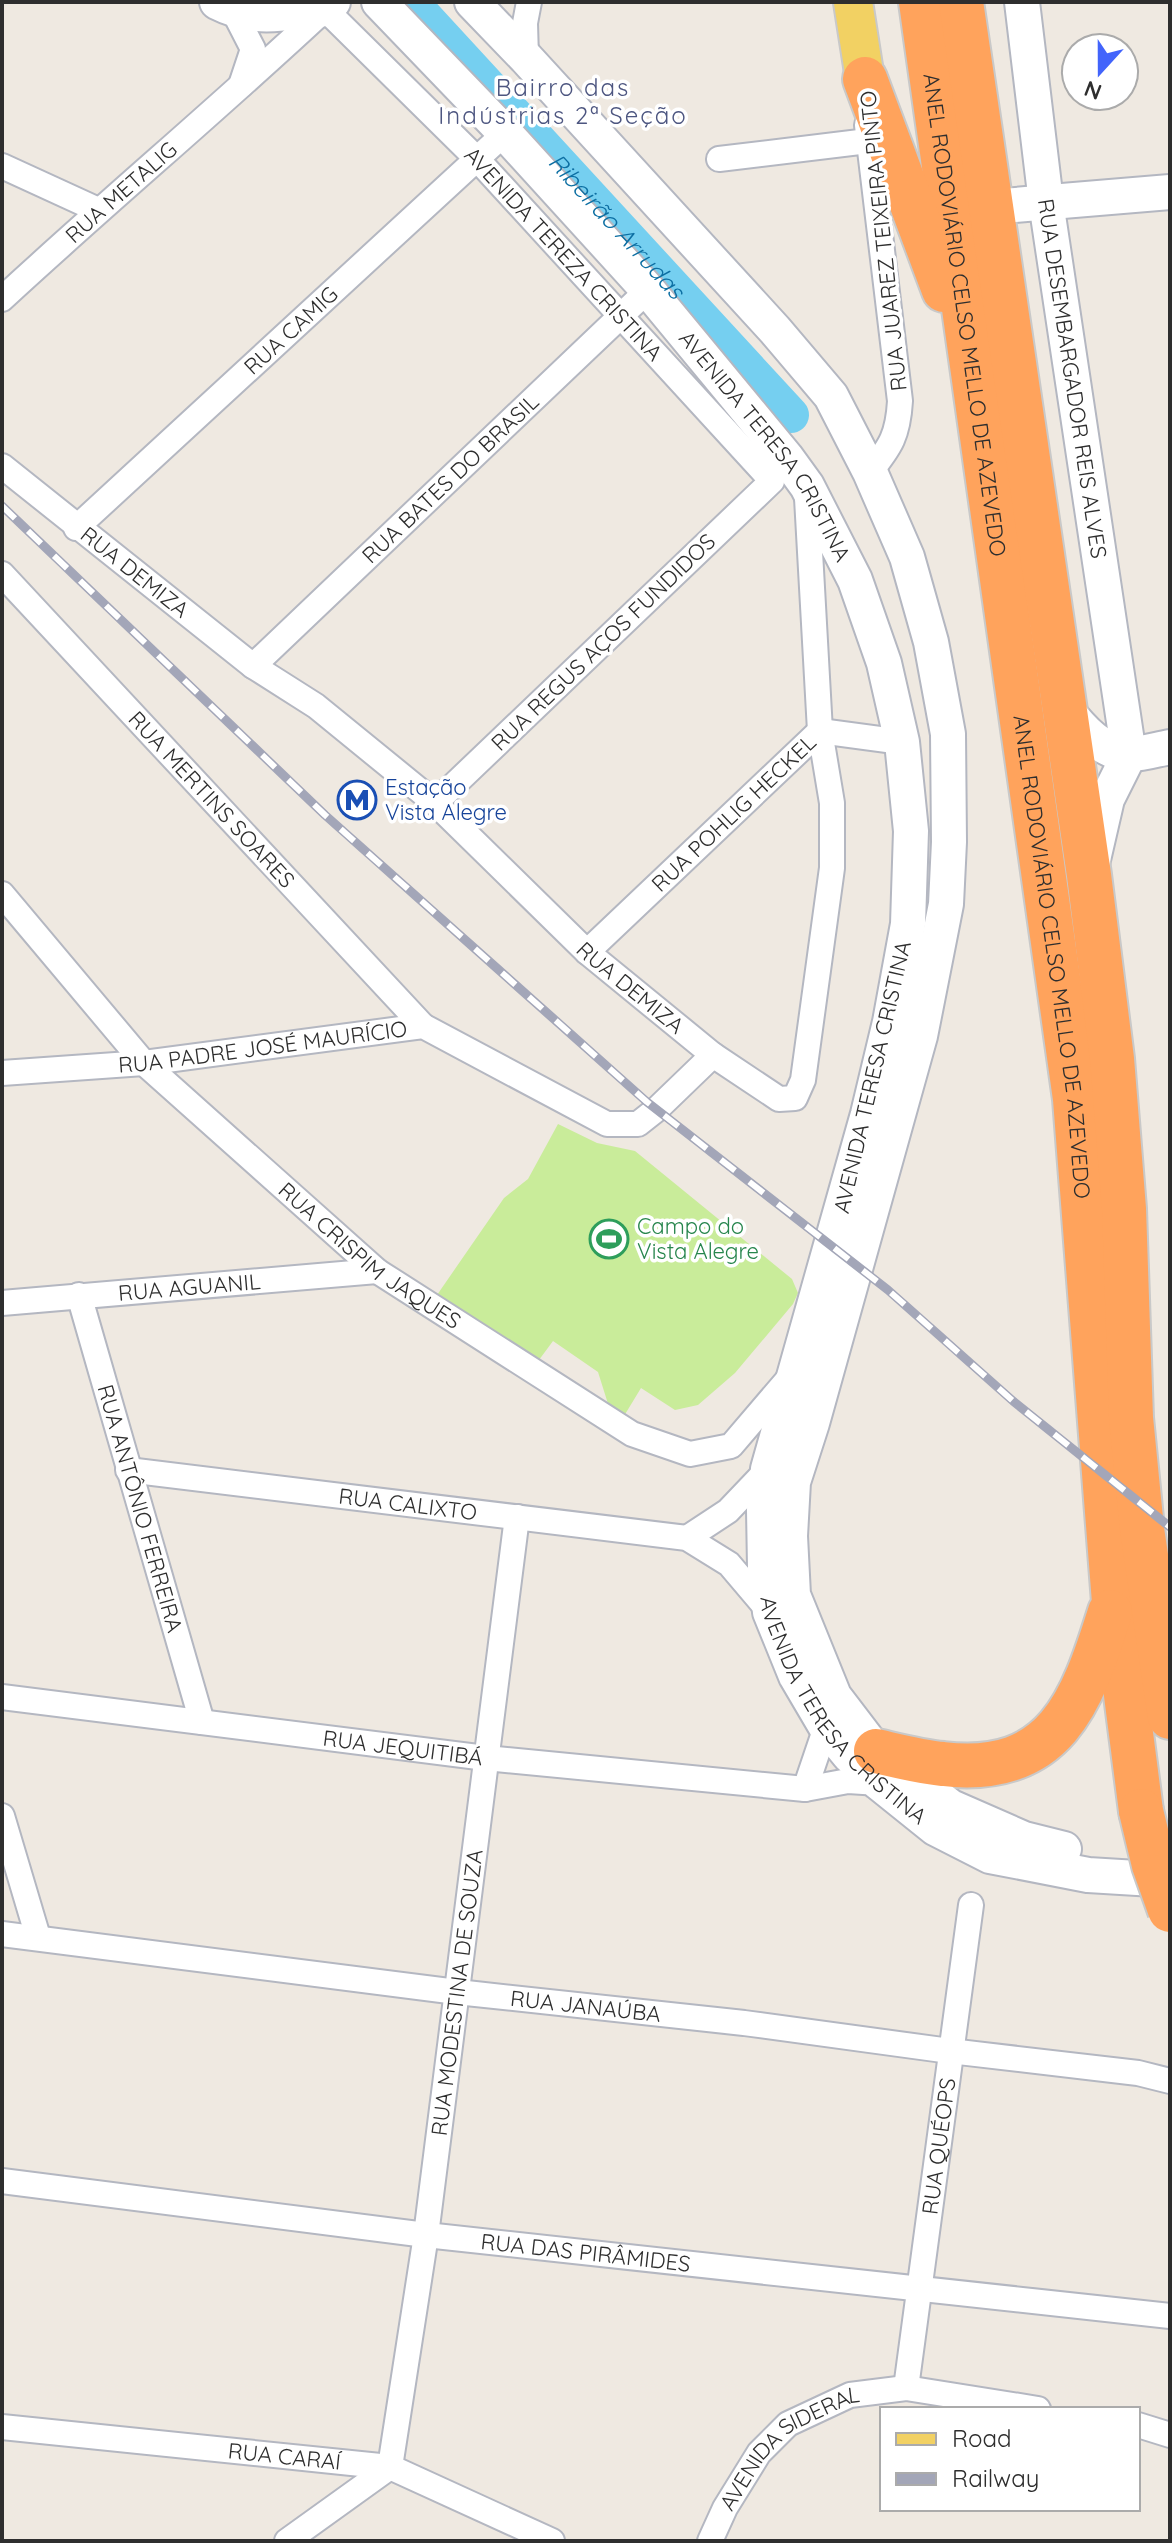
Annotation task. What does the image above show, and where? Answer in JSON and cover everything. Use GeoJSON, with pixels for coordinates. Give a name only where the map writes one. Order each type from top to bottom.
{"type":"FeatureCollection","features":[{"type":"Feature","properties":{"kind":"highway","name":"ANEL RODOVIÁRIO CELSO MELLO DE AZEVEDO"},"geometry":{"type":"LineString","coordinates":[[921,2],[1075,1099],[1114,1602],[1141,1811],[1154,1865],[1170,1910]]}},
{"type":"Feature","properties":{"kind":"highway","name":"ANEL RODOVIÁRIO CELSO MELLO DE AZEVEDO"},"geometry":{"type":"LineString","coordinates":[[961,2],[1089,875],[1112,1059],[1124,1209],[1131,1418],[1142,1529],[1170,1717]]}},
{"type":"Feature","properties":{"kind":"highway"},"geometry":{"type":"LineString","coordinates":[[865,79],[972,364]]}},
{"type":"Feature","properties":{"kind":"highway"},"geometry":{"type":"LineString","coordinates":[[1142,1529],[1170,1629]]}},
{"type":"Feature","properties":{"kind":"highway"},"geometry":{"type":"LineString","coordinates":[[878,1767],[995,1764],[1034,1750],[1065,1721],[1075,1706],[1095,1661],[1114,1602]]}},
{"type":"Feature","properties":{"kind":"main road","name":"AVENIDA TERESA CRISTINA"},"geometry":{"type":"LineString","coordinates":[[379,2],[505,133],[648,290],[786,457],[807,486],[855,580],[884,663],[902,742],[911,831],[908,924],[890,1022],[868,1114],[768,1469],[764,1510],[770,1612],[796,1676],[826,1727],[849,1755],[878,1767],[951,1807],[1024,1839],[1085,1854],[1170,1857]]}},
{"type":"Feature","properties":{"kind":"main road","name":"AVENIDA TERESA CRISTINA"},"geometry":{"type":"LineString","coordinates":[[472,2],[775,330],[831,396],[870,472],[907,557],[931,642],[948,734],[946,904],[920,1036],[793,1482],[790,1536],[793,1595],[810,1642],[834,1696],[878,1767],[935,1828],[990,1856],[1088,1875],[1170,1880]]}},
{"type":"Feature","properties":{"kind":"main road","name":"RUA JUAREZ TEIXEIRA PINTO"},"geometry":{"type":"LineString","coordinates":[[853,2],[865,79]]}},
{"type":"Feature","properties":{"kind":"main road","name":"RUA DESEMBARGADOR REIS ALVES"},"geometry":{"type":"LineString","coordinates":[[1022,2],[1046,202],[1129,755]]}},
{"type":"Feature","properties":{"kind":"main road"},"geometry":{"type":"LineString","coordinates":[[225,6],[253,16],[329,6]]}},
{"type":"Feature","properties":{"kind":"main road"},"geometry":{"type":"LineString","coordinates":[[991,207],[1170,192]]}},
{"type":"Feature","properties":{"kind":"main road"},"geometry":{"type":"LineString","coordinates":[[1064,707],[1086,733],[1102,745],[1129,755],[1170,747]]}},
{"type":"Feature","properties":{"kind":"main road"},"geometry":{"type":"LineString","coordinates":[[1089,875],[1107,799],[1129,755]]}},
{"type":"Feature","properties":{"kind":"street"},"geometry":{"type":"LineString","coordinates":[[526,58],[525,23],[529,2]]}},
{"type":"Feature","properties":{"kind":"street"},"geometry":{"type":"LineString","coordinates":[[225,6],[253,49],[241,88]]}},
{"type":"Feature","properties":{"kind":"street","name":"RUA METALIG"},"geometry":{"type":"LineString","coordinates":[[2,299],[329,6]]}},
{"type":"Feature","properties":{"kind":"street","name":"AVENIDA TEREZA CRISTINA"},"geometry":{"type":"LineString","coordinates":[[329,6],[477,159],[772,481]]}},
{"type":"Feature","properties":{"kind":"street","name":"RUA JUAREZ TEIXEIRA PINTO"},"geometry":{"type":"LineString","coordinates":[[865,79],[868,141],[900,401],[898,427],[891,446],[870,472]]}},
{"type":"Feature","properties":{"kind":"street","name":"RUA CAMIG"},"geometry":{"type":"LineString","coordinates":[[76,528],[505,133]]}},
{"type":"Feature","properties":{"kind":"street"},"geometry":{"type":"LineString","coordinates":[[719,159],[868,141]]}},
{"type":"Feature","properties":{"kind":"street"},"geometry":{"type":"LineString","coordinates":[[2,166],[98,210]]}},
{"type":"Feature","properties":{"kind":"street","name":"RUA BATES DO BRASIL"},"geometry":{"type":"LineString","coordinates":[[253,666],[648,290]]}},
{"type":"Feature","properties":{"kind":"street","name":"RUA DEMIZA"},"geometry":{"type":"LineString","coordinates":[[2,466],[253,666],[316,706],[435,803],[587,952],[713,1055],[779,1099],[795,1098],[803,1080],[832,868],[832,803],[820,731],[807,486]]}},
{"type":"Feature","properties":{"kind":"street","name":"RUA REGUS AÇOS FUNDIDOS"},"geometry":{"type":"LineString","coordinates":[[435,803],[772,481]]}},
{"type":"Feature","properties":{"kind":"street","name":"RUA MERTINS SOARES"},"geometry":{"type":"LineString","coordinates":[[2,574],[423,1026]]}},
{"type":"Feature","properties":{"kind":"street","name":"RUA POHLIG HECKEL"},"geometry":{"type":"LineString","coordinates":[[587,952],[820,731],[902,742]]}},
{"type":"Feature","properties":{"kind":"street","name":"RUA CRISPIM JAQUES"},"geometry":{"type":"LineString","coordinates":[[2,894],[144,1063],[377,1271],[632,1434],[690,1454],[731,1446],[795,1371]]}},
{"type":"Feature","properties":{"kind":"street","name":"RUA PADRE JOSÉ MAURÍCIO"},"geometry":{"type":"LineString","coordinates":[[2,1073],[144,1063],[423,1026],[607,1124],[638,1124],[713,1055]]}},
{"type":"Feature","properties":{"kind":"street","name":"RUA AGUANIL"},"geometry":{"type":"LineString","coordinates":[[2,1303],[377,1271]]}},
{"type":"Feature","properties":{"kind":"street","name":"RUA ANTÔNIO FERREIRA"},"geometry":{"type":"LineString","coordinates":[[79,1295],[202,1722]]}},
{"type":"Feature","properties":{"kind":"street"},"geometry":{"type":"LineString","coordinates":[[687,1538],[728,1511],[768,1469]]}},
{"type":"Feature","properties":{"kind":"street","name":"RUA CALIXTO"},"geometry":{"type":"LineString","coordinates":[[128,1470],[687,1538],[729,1564],[770,1612]]}},
{"type":"Feature","properties":{"kind":"street","name":"RUA MODESTINA DE SOUZA"},"geometry":{"type":"LineString","coordinates":[[390,2467],[426,2235],[517,1517]]}},
{"type":"Feature","properties":{"kind":"street","name":"RUA JEQUITIBÁ"},"geometry":{"type":"LineString","coordinates":[[2,1697],[486,1758],[805,1789],[848,1781],[878,1767]]}},
{"type":"Feature","properties":{"kind":"street"},"geometry":{"type":"LineString","coordinates":[[805,1789],[826,1727]]}},
{"type":"Feature","properties":{"kind":"street"},"geometry":{"type":"LineString","coordinates":[[2,1816],[38,1937]]}},
{"type":"Feature","properties":{"kind":"street","name":"RUA QUÉOPS"},"geometry":{"type":"LineString","coordinates":[[906,2388],[971,1905]]}},
{"type":"Feature","properties":{"kind":"street","name":"RUA JANAÚBA"},"geometry":{"type":"LineString","coordinates":[[2,1934],[457,1992],[744,2023],[1138,2073],[1170,2081]]}},
{"type":"Feature","properties":{"kind":"street","name":"RUA DAS PIRÂMIDES"},"geometry":{"type":"LineString","coordinates":[[2,2181],[426,2235],[1170,2316]]}},
{"type":"Feature","properties":{"kind":"street","name":"AVENIDA SIDERAL"},"geometry":{"type":"LineString","coordinates":[[710,2541],[725,2508],[759,2453],[788,2424],[850,2395],[906,2388],[1025,2407]]}},
{"type":"Feature","properties":{"kind":"street"},"geometry":{"type":"LineString","coordinates":[[1140,2426],[1170,2435]]}},
{"type":"Feature","properties":{"kind":"street","name":"RUA CARAÍ"},"geometry":{"type":"LineString","coordinates":[[2,2427],[390,2467],[552,2541]]}},
{"type":"Feature","properties":{"kind":"street"},"geometry":{"type":"LineString","coordinates":[[287,2541],[390,2467]]}},
{"type":"Feature","properties":{"kind":"green space","name":"Campo do Vista Alegre"},"geometry":{"type":"Polygon","coordinates":[[[558,1124],[597,1143],[635,1151],[792,1279],[798,1293],[793,1304],[735,1373],[698,1405],[675,1410],[641,1388],[624,1416],[609,1407],[598,1372],[553,1341],[536,1364],[437,1295],[504,1198],[528,1179],[558,1124]]]}},
{"type":"Feature","properties":{"kind":"waterway","name":"Ribeirão Arrudas"},"geometry":{"type":"LineString","coordinates":[[411,2],[791,415]]}},
{"type":"Feature","properties":{"kind":"railway"},"geometry":{"type":"LineString","coordinates":[[2,506],[325,815],[647,1102],[888,1290],[1013,1401],[1170,1527]]}},
{"type":"Feature","properties":{"kind":"place","name":"Estação Vista Alegre"},"geometry":{"type":"Point","coordinates":[357,800]}},
{"type":"Feature","properties":{"kind":"place","name":"Campo do Vista Alegre"},"geometry":{"type":"Point","coordinates":[609,1239]}},
{"type":"Feature","properties":{"kind":"district","name":"Bairro das Indústrias 2ª Seção"},"geometry":{"type":"Point","coordinates":[563,101]}}]}
